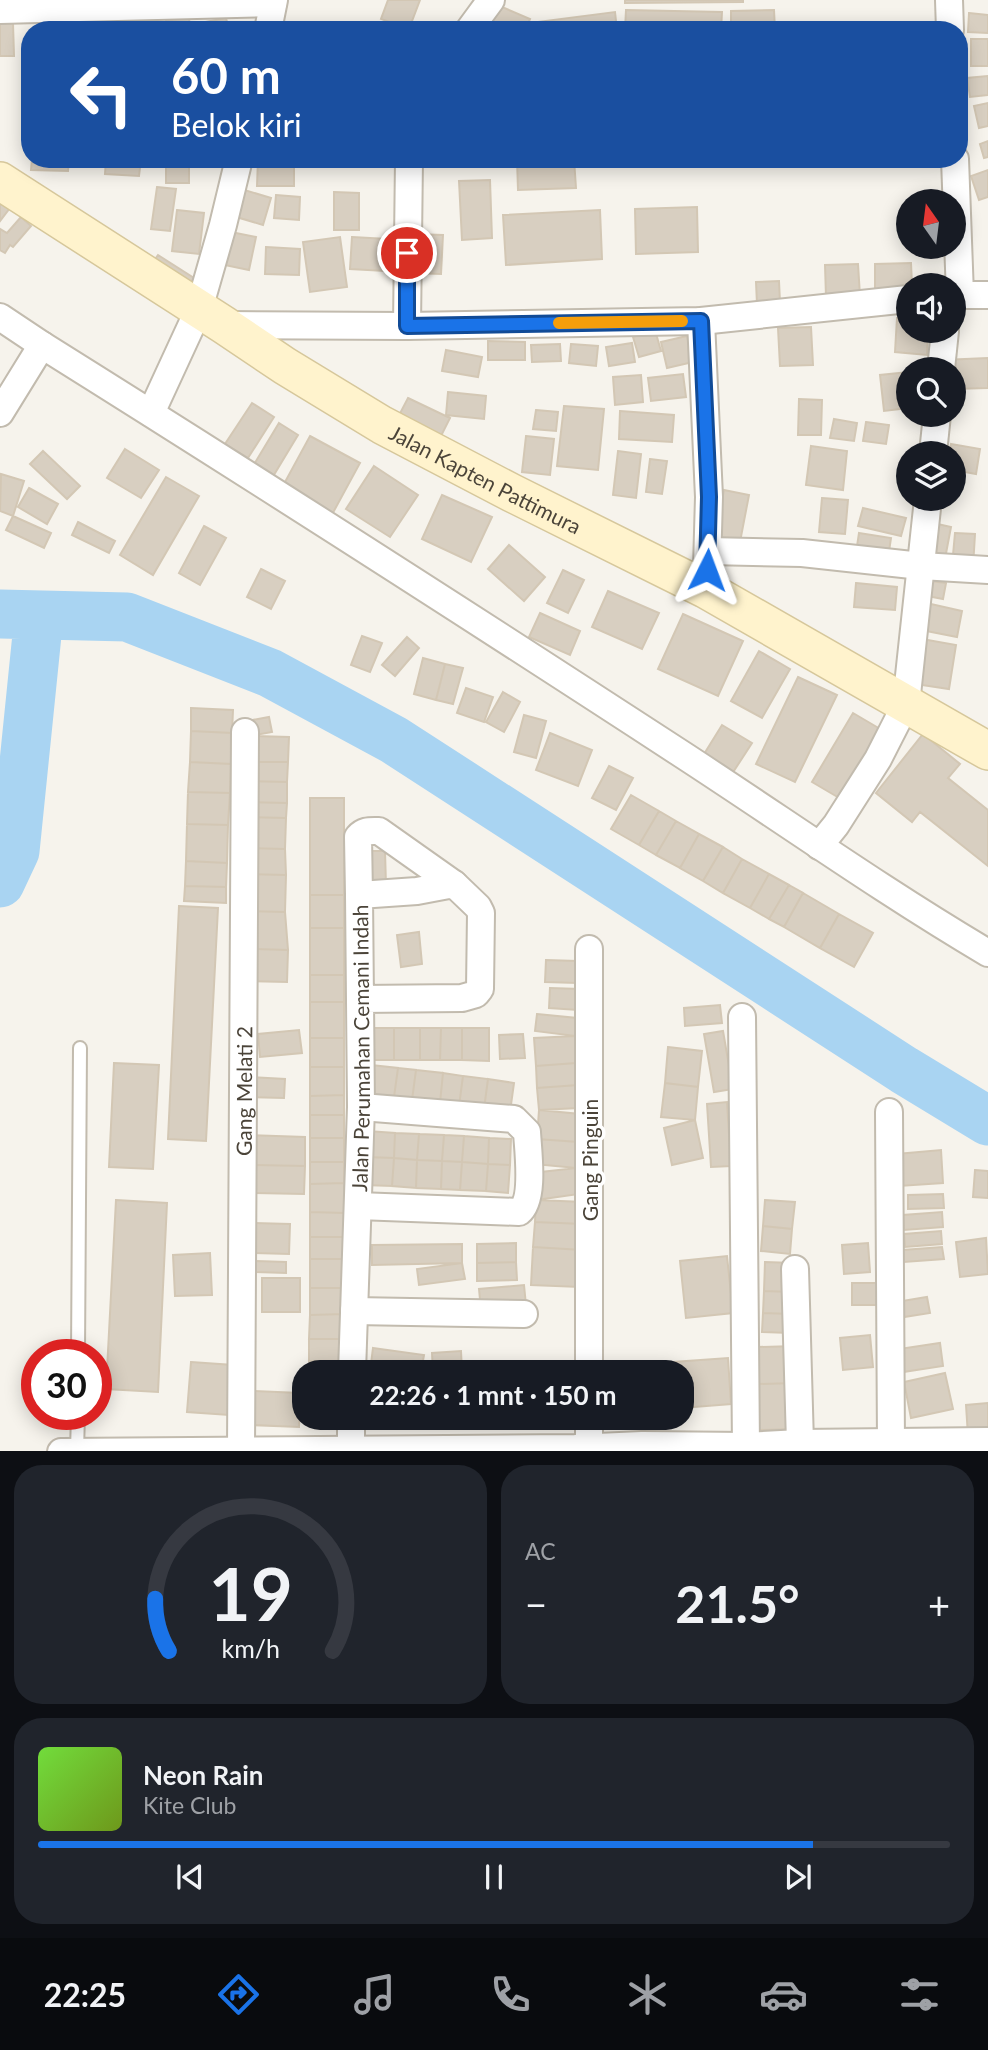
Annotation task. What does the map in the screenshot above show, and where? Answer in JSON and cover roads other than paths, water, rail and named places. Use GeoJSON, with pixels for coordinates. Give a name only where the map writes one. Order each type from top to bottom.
{"type":"FeatureCollection","features":[{"type":"Feature","properties":{"kind":"main road","name":"Jalan Kapten Pattimura"},"geometry":{"type":"LineString","coordinates":[[0,181],[285,366],[382,425],[705,589],[988,751]]}},
{"type":"Feature","properties":{"kind":"street"},"geometry":{"type":"LineString","coordinates":[[476,21],[491,0]]}},
{"type":"Feature","properties":{"kind":"street"},"geometry":{"type":"LineString","coordinates":[[949,0],[950,21]]}},
{"type":"Feature","properties":{"kind":"street"},"geometry":{"type":"LineString","coordinates":[[0,10],[71,4],[273,1],[270,21]]}},
{"type":"Feature","properties":{"kind":"street"},"geometry":{"type":"LineString","coordinates":[[151,413],[211,317],[223,225],[237,168]]}},
{"type":"Feature","properties":{"kind":"street"},"geometry":{"type":"LineString","coordinates":[[407,326],[409,168]]}},
{"type":"Feature","properties":{"kind":"street"},"geometry":{"type":"LineString","coordinates":[[955,168],[957,273]]}},
{"type":"Feature","properties":{"kind":"street"},"geometry":{"type":"LineString","coordinates":[[966,295],[988,295]]}},
{"type":"Feature","properties":{"kind":"street"},"geometry":{"type":"LineString","coordinates":[[211,317],[407,326],[701,321],[896,300]]}},
{"type":"Feature","properties":{"kind":"street"},"geometry":{"type":"LineString","coordinates":[[0,317],[311,514],[936,923],[988,953]]}},
{"type":"Feature","properties":{"kind":"street"},"geometry":{"type":"LineString","coordinates":[[701,321],[709,497],[705,589]]}},
{"type":"Feature","properties":{"kind":"street"},"geometry":{"type":"LineString","coordinates":[[0,413],[42,345]]}},
{"type":"Feature","properties":{"kind":"street"},"geometry":{"type":"LineString","coordinates":[[819,846],[836,825],[878,759],[906,704],[927,511]]}},
{"type":"Feature","properties":{"kind":"street"},"geometry":{"type":"LineString","coordinates":[[708,551],[802,553],[921,566],[988,570]]}},
{"type":"Feature","properties":{"kind":"street","name":"Gang Melati 2"},"geometry":{"type":"LineString","coordinates":[[232,1450],[245,732]]}},
{"type":"Feature","properties":{"kind":"street"},"geometry":{"type":"LineString","coordinates":[[359,895],[358,837],[368,831],[379,831],[454,884],[481,913],[480,989],[470,997],[360,999]]}},
{"type":"Feature","properties":{"kind":"street","name":"Jalan Perumahan Cemani Indah"},"geometry":{"type":"LineString","coordinates":[[352,1360],[361,1107],[359,895],[417,891],[454,884]]}},
{"type":"Feature","properties":{"kind":"street","name":"Gang Pinguin"},"geometry":{"type":"LineString","coordinates":[[589,948],[589,1360]]}},
{"type":"Feature","properties":{"kind":"street"},"geometry":{"type":"LineString","coordinates":[[742,1017],[760,1447]]}},
{"type":"Feature","properties":{"kind":"street"},"geometry":{"type":"LineString","coordinates":[[358,1206],[519,1212],[526,1204],[528,1189],[527,1132],[514,1119],[361,1107]]}},
{"type":"Feature","properties":{"kind":"street"},"geometry":{"type":"LineString","coordinates":[[889,1112],[902,1446]]}},
{"type":"Feature","properties":{"kind":"street"},"geometry":{"type":"LineString","coordinates":[[795,1269],[800,1443]]}},
{"type":"Feature","properties":{"kind":"street"},"geometry":{"type":"LineString","coordinates":[[354,1311],[524,1314]]}},
{"type":"Feature","properties":{"kind":"street"},"geometry":{"type":"LineString","coordinates":[[351,1430],[351,1450]]}},
{"type":"Feature","properties":{"kind":"street"},"geometry":{"type":"LineString","coordinates":[[580,1449],[586,1430]]}},
{"type":"Feature","properties":{"kind":"street"},"geometry":{"type":"LineString","coordinates":[[61,1451],[580,1449],[760,1447],[800,1443],[984,1445]]}},
{"type":"Feature","properties":{"kind":"lane"},"geometry":{"type":"LineString","coordinates":[[78,1339],[80,1048]]}},
{"type":"Feature","properties":{"kind":"lane"},"geometry":{"type":"LineString","coordinates":[[77,1451],[78,1430]]}},
{"type":"Feature","properties":{"kind":"waterway"},"geometry":{"type":"LineString","coordinates":[[0,614],[127,617],[270,673],[394,740],[904,1070],[988,1121]]}},
{"type":"Feature","properties":{"kind":"waterway"},"geometry":{"type":"LineString","coordinates":[[0,883],[15,851],[39,615]]}}]}
